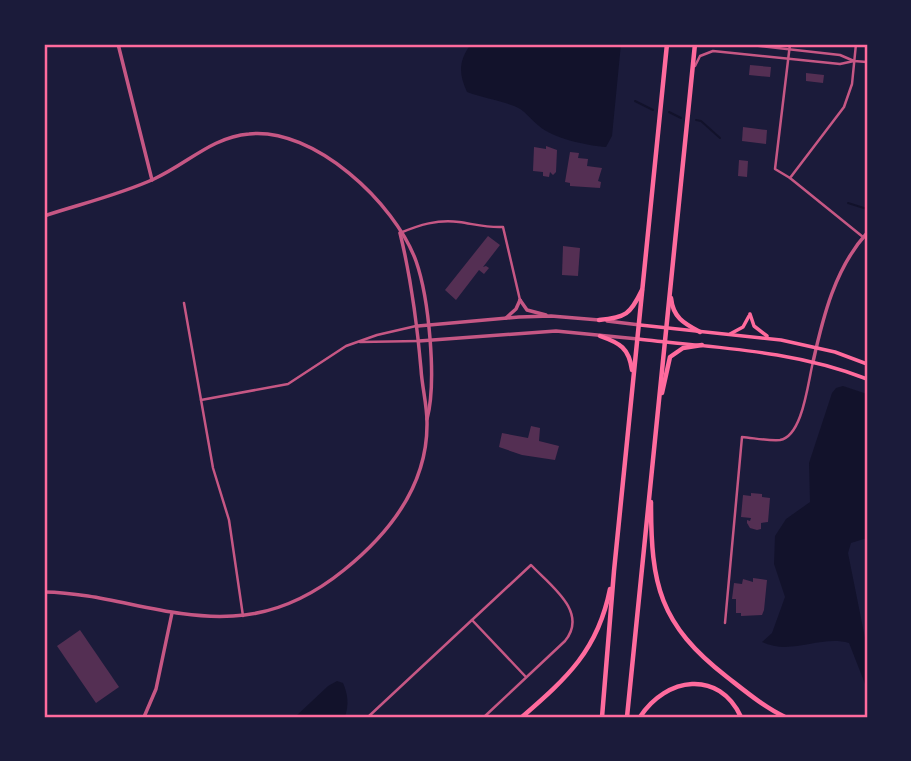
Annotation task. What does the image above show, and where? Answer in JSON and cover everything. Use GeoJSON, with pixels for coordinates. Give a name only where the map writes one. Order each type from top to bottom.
{"type":"FeatureCollection","features":[{"type":"Feature","properties":{"kind":"highway"},"geometry":{"type":"LineString","coordinates":[[602,717],[667,44]]}},
{"type":"Feature","properties":{"kind":"highway"},"geometry":{"type":"LineString","coordinates":[[627,717],[695,44]]}},
{"type":"Feature","properties":{"kind":"highway"},"geometry":{"type":"LineString","coordinates":[[599,320],[628,314],[643,286]]}},
{"type":"Feature","properties":{"kind":"highway"},"geometry":{"type":"LineString","coordinates":[[670,287],[675,314],[681,322],[700,332]]}},
{"type":"Feature","properties":{"kind":"highway"},"geometry":{"type":"LineString","coordinates":[[600,336],[625,347],[631,359],[634,377]]}},
{"type":"Feature","properties":{"kind":"highway"},"geometry":{"type":"LineString","coordinates":[[658,415],[670,357],[683,348],[702,345]]}},
{"type":"Feature","properties":{"kind":"highway"},"geometry":{"type":"LineString","coordinates":[[651,479],[652,562],[669,614],[685,640],[706,661],[769,709],[785,717]]}},
{"type":"Feature","properties":{"kind":"highway"},"geometry":{"type":"LineString","coordinates":[[522,717],[563,681],[588,650],[606,610],[614,571]]}},
{"type":"Feature","properties":{"kind":"highway"},"geometry":{"type":"LineString","coordinates":[[640,717],[663,692],[693,684],[709,687],[723,695],[741,717]]}},
{"type":"Feature","properties":{"kind":"main road"},"geometry":{"type":"LineString","coordinates":[[729,334],[743,327],[750,314],[756,329],[771,338]]}},
{"type":"Feature","properties":{"kind":"main road"},"geometry":{"type":"LineString","coordinates":[[640,325],[771,338],[816,347],[867,364]]}},
{"type":"Feature","properties":{"kind":"main road"},"geometry":{"type":"LineString","coordinates":[[638,339],[765,351],[867,379]]}},
{"type":"Feature","properties":{"kind":"street"},"geometry":{"type":"LineString","coordinates":[[44,45],[50,44]]}},
{"type":"Feature","properties":{"kind":"street"},"geometry":{"type":"LineString","coordinates":[[118,44],[152,180]]}},
{"type":"Feature","properties":{"kind":"street"},"geometry":{"type":"LineString","coordinates":[[743,44],[840,55],[854,61]]}},
{"type":"Feature","properties":{"kind":"street"},"geometry":{"type":"LineString","coordinates":[[725,623],[742,437],[780,440],[794,431],[833,288],[865,235],[775,169],[790,44]]}},
{"type":"Feature","properties":{"kind":"street"},"geometry":{"type":"LineString","coordinates":[[790,178],[844,107],[852,84],[856,44]]}},
{"type":"Feature","properties":{"kind":"street"},"geometry":{"type":"LineString","coordinates":[[691,82],[698,60],[709,51],[840,64],[867,62]]}},
{"type":"Feature","properties":{"kind":"street"},"geometry":{"type":"LineString","coordinates":[[44,216],[152,180],[228,138],[258,133],[284,136],[311,146],[369,191],[409,244],[422,281],[428,325],[432,401],[415,483],[403,507],[378,540],[310,594],[273,610],[243,616],[198,617],[81,594],[44,592]]}},
{"type":"Feature","properties":{"kind":"street"},"geometry":{"type":"LineString","coordinates":[[400,233],[424,223],[443,221],[503,227],[520,300],[527,310],[551,316]]}},
{"type":"Feature","properties":{"kind":"street"},"geometry":{"type":"LineString","coordinates":[[400,233],[418,326],[427,421]]}},
{"type":"Feature","properties":{"kind":"street"},"geometry":{"type":"LineString","coordinates":[[504,318],[514,311],[520,300]]}},
{"type":"Feature","properties":{"kind":"street"},"geometry":{"type":"LineString","coordinates":[[184,303],[213,468],[229,520],[243,616]]}},
{"type":"Feature","properties":{"kind":"street"},"geometry":{"type":"LineString","coordinates":[[201,400],[288,384],[336,351],[377,335],[418,326],[551,316],[640,325]]}},
{"type":"Feature","properties":{"kind":"street"},"geometry":{"type":"LineString","coordinates":[[357,342],[429,341],[556,331],[638,339]]}},
{"type":"Feature","properties":{"kind":"street"},"geometry":{"type":"LineString","coordinates":[[368,717],[531,565],[570,607],[573,623],[570,635],[484,717]]}},
{"type":"Feature","properties":{"kind":"street"},"geometry":{"type":"LineString","coordinates":[[144,717],[156,689],[172,613]]}},
{"type":"Feature","properties":{"kind":"street"},"geometry":{"type":"LineString","coordinates":[[472,620],[526,677]]}},
{"type":"Feature","properties":{"kind":"shaded area"},"geometry":{"type":"Polygon","coordinates":[[[471,44],[621,44],[612,136],[606,147],[561,138],[539,126],[518,108],[467,92],[461,67],[471,44]]]}},
{"type":"Feature","properties":{"kind":"shaded area"},"geometry":{"type":"Polygon","coordinates":[[[843,386],[867,394],[867,538],[851,543],[848,553],[867,648],[867,689],[849,643],[827,641],[784,647],[762,642],[772,633],[785,597],[774,564],[775,536],[786,519],[810,502],[809,463],[832,393],[843,386]]]}},
{"type":"Feature","properties":{"kind":"shaded area"},"geometry":{"type":"Polygon","coordinates":[[[337,681],[343,683],[346,692],[345,717],[295,717],[328,686],[337,681]]]}},
{"type":"Feature","properties":{"kind":"building"},"geometry":{"type":"Polygon","coordinates":[[[750,65],[771,67],[770,77],[749,75],[750,65]]]}},
{"type":"Feature","properties":{"kind":"building"},"geometry":{"type":"Polygon","coordinates":[[[806,73],[824,75],[823,83],[806,81],[806,73]]]}},
{"type":"Feature","properties":{"kind":"building"},"geometry":{"type":"Polygon","coordinates":[[[743,127],[767,130],[766,144],[742,141],[743,127]]]}},
{"type":"Feature","properties":{"kind":"building"},"geometry":{"type":"Polygon","coordinates":[[[546,146],[557,150],[556,172],[553,175],[550,172],[549,177],[543,176],[543,172],[533,171],[534,147],[546,149],[546,146]]]}},
{"type":"Feature","properties":{"kind":"building"},"geometry":{"type":"Polygon","coordinates":[[[570,152],[579,153],[578,158],[588,159],[587,166],[602,168],[598,181],[601,182],[600,188],[570,186],[570,183],[565,182],[570,152]]]}},
{"type":"Feature","properties":{"kind":"building"},"geometry":{"type":"Polygon","coordinates":[[[739,160],[748,161],[747,177],[738,176],[739,160]]]}},
{"type":"Feature","properties":{"kind":"building"},"geometry":{"type":"Polygon","coordinates":[[[488,236],[500,245],[483,267],[489,268],[484,274],[479,270],[456,300],[445,290],[488,236]]]}},
{"type":"Feature","properties":{"kind":"building"},"geometry":{"type":"Polygon","coordinates":[[[563,246],[580,248],[578,276],[562,275],[563,246]]]}},
{"type":"Feature","properties":{"kind":"building"},"geometry":{"type":"Polygon","coordinates":[[[531,426],[540,428],[539,441],[559,446],[555,460],[522,455],[499,447],[502,433],[528,438],[531,426]]]}},
{"type":"Feature","properties":{"kind":"building"},"geometry":{"type":"Polygon","coordinates":[[[751,493],[770,498],[768,522],[761,523],[761,529],[757,530],[750,528],[747,523],[751,518],[741,517],[743,495],[751,496],[751,493]]]}},
{"type":"Feature","properties":{"kind":"building"},"geometry":{"type":"Polygon","coordinates":[[[753,578],[767,580],[764,610],[762,615],[741,616],[741,613],[736,613],[736,599],[732,599],[734,583],[742,584],[743,579],[753,582],[753,578]]]}},
{"type":"Feature","properties":{"kind":"building"},"geometry":{"type":"Polygon","coordinates":[[[80,630],[119,687],[96,703],[57,646],[80,630]]]}},
{"type":"Feature","properties":{"kind":"waterway"},"geometry":{"type":"LineString","coordinates":[[635,101],[653,110]]}},
{"type":"Feature","properties":{"kind":"waterway"},"geometry":{"type":"LineString","coordinates":[[669,112],[681,118]]}},
{"type":"Feature","properties":{"kind":"waterway"},"geometry":{"type":"LineString","coordinates":[[696,120],[701,121],[720,138]]}},
{"type":"Feature","properties":{"kind":"waterway"},"geometry":{"type":"LineString","coordinates":[[848,203],[867,209]]}}]}
